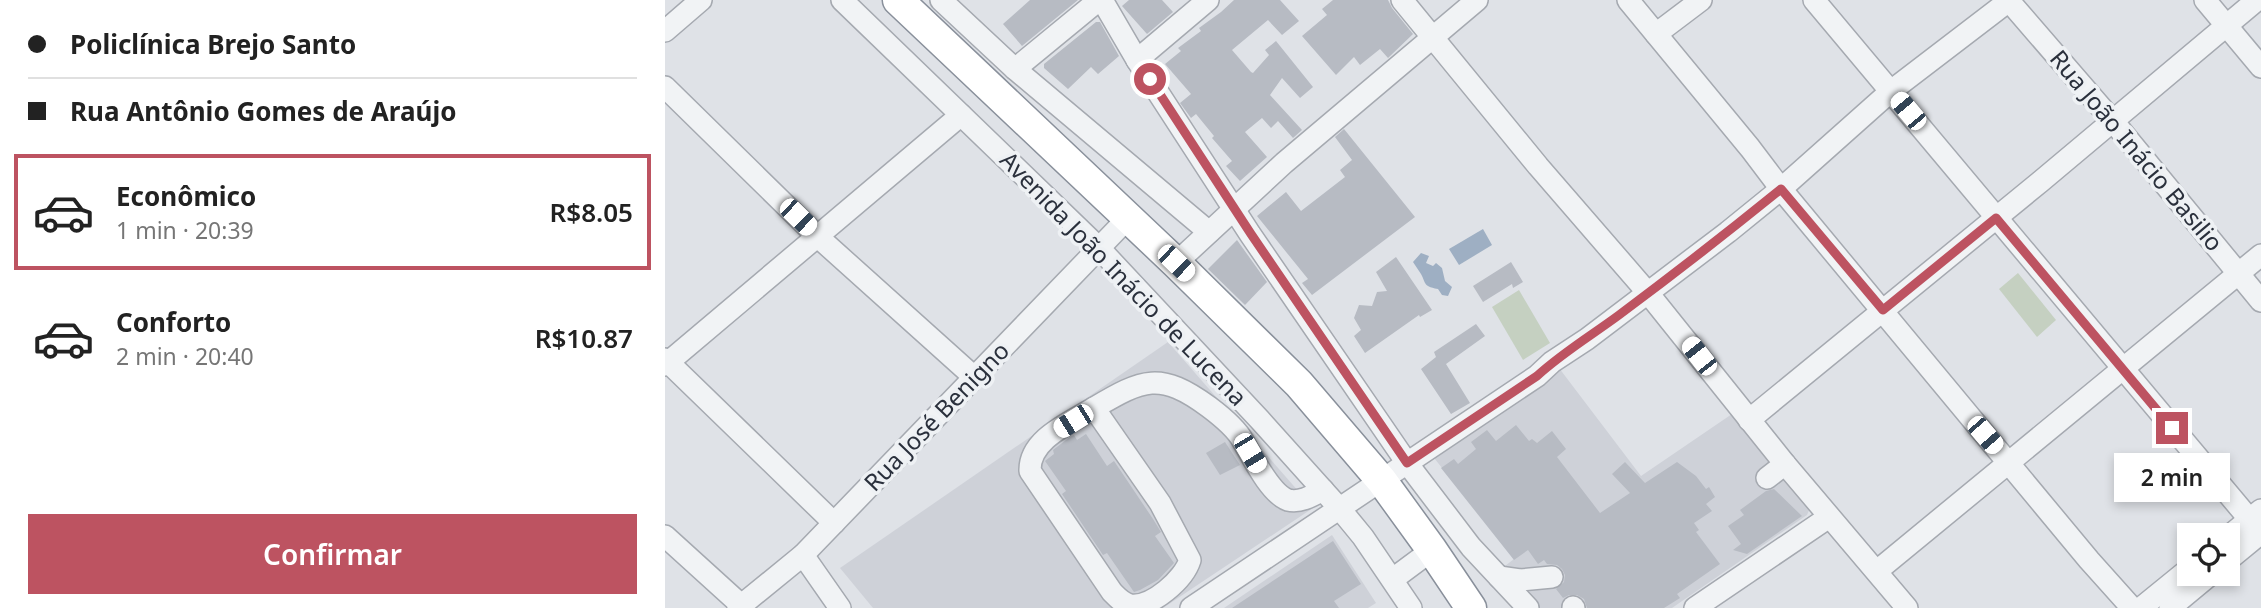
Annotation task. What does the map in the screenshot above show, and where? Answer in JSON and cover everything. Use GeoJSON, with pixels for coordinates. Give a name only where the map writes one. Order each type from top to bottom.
{"type":"FeatureCollection","features":[{"type":"Feature","properties":{"kind":"highway","name":"Avenida João Inácio de Lucena"},"geometry":{"type":"LineString","coordinates":[[898,0],[1176,263],[1299,384],[1382,481],[1471,608]]}},
{"type":"Feature","properties":{"kind":"street"},"geometry":{"type":"LineString","coordinates":[[665,31],[701,0]]}},
{"type":"Feature","properties":{"kind":"street","name":"Avenida João Inácio de Lucena"},"geometry":{"type":"LineString","coordinates":[[842,0],[1099,248],[1251,410],[1340,509],[1393,579],[1411,608]]}},
{"type":"Feature","properties":{"kind":"street"},"geometry":{"type":"LineString","coordinates":[[941,0],[1015,69],[1209,232]]}},
{"type":"Feature","properties":{"kind":"street"},"geometry":{"type":"LineString","coordinates":[[1015,69],[1101,0],[1234,209],[1407,463],[1471,547],[1528,608]]}},
{"type":"Feature","properties":{"kind":"street"},"geometry":{"type":"LineString","coordinates":[[1137,60],[1208,0]]}},
{"type":"Feature","properties":{"kind":"street"},"geometry":{"type":"LineString","coordinates":[[1402,0],[1907,608]]}},
{"type":"Feature","properties":{"kind":"street"},"geometry":{"type":"LineString","coordinates":[[1176,263],[1234,209],[1477,0]]}},
{"type":"Feature","properties":{"kind":"street"},"geometry":{"type":"LineString","coordinates":[[1627,0],[1781,189],[2132,608]]}},
{"type":"Feature","properties":{"kind":"street"},"geometry":{"type":"LineString","coordinates":[[1656,34],[1701,0]]}},
{"type":"Feature","properties":{"kind":"street"},"geometry":{"type":"LineString","coordinates":[[1814,0],[2122,368],[2259,526]]}},
{"type":"Feature","properties":{"kind":"street"},"geometry":{"type":"LineString","coordinates":[[2205,0],[2261,67]]}},
{"type":"Feature","properties":{"kind":"street"},"geometry":{"type":"LineString","coordinates":[[1749,420],[2257,0]]}},
{"type":"Feature","properties":{"kind":"street"},"geometry":{"type":"LineString","coordinates":[[1194,607],[1407,463],[1540,380],[1552,362],[1648,293],[1781,189],[1891,91],[2010,1]]}},
{"type":"Feature","properties":{"kind":"street","name":"Rua João Inácio Basilio"},"geometry":{"type":"LineString","coordinates":[[2010,1],[2261,301]]}},
{"type":"Feature","properties":{"kind":"street"},"geometry":{"type":"LineString","coordinates":[[665,88],[817,236],[974,377]]}},
{"type":"Feature","properties":{"kind":"street"},"geometry":{"type":"LineString","coordinates":[[834,523],[666,362],[961,115]]}},
{"type":"Feature","properties":{"kind":"street","name":"Rua José Benigno"},"geometry":{"type":"LineString","coordinates":[[739,606],[803,555],[1128,218]]}},
{"type":"Feature","properties":{"kind":"street"},"geometry":{"type":"LineString","coordinates":[[1877,572],[2261,255]]}},
{"type":"Feature","properties":{"kind":"street"},"geometry":{"type":"LineString","coordinates":[[1094,408],[1160,503],[1190,560],[1181,578],[1151,601],[1138,606],[1122,602],[1112,592],[1030,471],[1032,456],[1040,443],[1094,408],[1138,384],[1170,384],[1197,398],[1241,436],[1263,475],[1283,498],[1299,500],[1323,490]]}},
{"type":"Feature","properties":{"kind":"street"},"geometry":{"type":"LineString","coordinates":[[1767,478],[1785,464]]}},
{"type":"Feature","properties":{"kind":"street"},"geometry":{"type":"LineString","coordinates":[[1705,606],[1829,517]]}},
{"type":"Feature","properties":{"kind":"street"},"geometry":{"type":"LineString","coordinates":[[2240,533],[2259,526]]}},
{"type":"Feature","properties":{"kind":"street"},"geometry":{"type":"LineString","coordinates":[[2240,547],[2259,526]]}},
{"type":"Feature","properties":{"kind":"street"},"geometry":{"type":"LineString","coordinates":[[665,536],[739,606]]}},
{"type":"Feature","properties":{"kind":"street"},"geometry":{"type":"LineString","coordinates":[[1393,579],[1432,550]]}},
{"type":"Feature","properties":{"kind":"street"},"geometry":{"type":"LineString","coordinates":[[803,555],[840,608]]}},
{"type":"Feature","properties":{"kind":"street"},"geometry":{"type":"LineString","coordinates":[[1499,577],[1520,580],[1552,577]]}},
{"type":"Feature","properties":{"kind":"street"},"geometry":{"type":"LineString","coordinates":[[2141,608],[2177,579]]}},
{"type":"Feature","properties":{"kind":"street"},"geometry":{"type":"LineString","coordinates":[[2171,608],[2197,586]]}},
{"type":"Feature","properties":{"kind":"shaded area"},"geometry":{"type":"Polygon","coordinates":[[[1168,342],[1313,508],[1163,608],[873,608],[840,568],[1168,342]]]}},
{"type":"Feature","properties":{"kind":"shaded area"},"geometry":{"type":"Polygon","coordinates":[[[1556,364],[1641,476],[1732,414],[1810,508],[1807,515],[1672,608],[1533,608],[1505,566],[1514,559],[1427,449],[1556,364]]]}},
{"type":"Feature","properties":{"kind":"shaded area"},"geometry":{"type":"Polygon","coordinates":[[[1332,535],[1376,603],[1368,608],[1224,608],[1332,535]]]}},
{"type":"Feature","properties":{"kind":"green space"},"geometry":{"type":"Polygon","coordinates":[[[2018,273],[2056,320],[2037,337],[1999,289],[2018,273]]]}},
{"type":"Feature","properties":{"kind":"green space"},"geometry":{"type":"Polygon","coordinates":[[[1519,290],[1550,343],[1523,360],[1492,307],[1519,290]]]}},
{"type":"Feature","properties":{"kind":"water"},"geometry":{"type":"Polygon","coordinates":[[[1483,229],[1492,245],[1459,265],[1449,249],[1483,229]]]}},
{"type":"Feature","properties":{"kind":"water"},"geometry":{"type":"Polygon","coordinates":[[[1421,253],[1429,256],[1426,263],[1433,266],[1436,263],[1442,268],[1445,281],[1452,287],[1448,296],[1425,283],[1413,262],[1421,253]]]}},
{"type":"Feature","properties":{"kind":"building"},"geometry":{"type":"Polygon","coordinates":[[[1030,0],[1078,0],[1022,46],[1003,24],[1030,0]]]}},
{"type":"Feature","properties":{"kind":"building"},"geometry":{"type":"Polygon","coordinates":[[[1129,0],[1162,0],[1173,12],[1147,34],[1122,6],[1129,0]]]}},
{"type":"Feature","properties":{"kind":"building"},"geometry":{"type":"Polygon","coordinates":[[[1234,0],[1280,0],[1299,21],[1282,35],[1268,20],[1232,50],[1251,72],[1253,73],[1269,55],[1265,50],[1276,41],[1313,87],[1300,98],[1282,78],[1270,95],[1302,130],[1293,138],[1278,121],[1271,128],[1262,118],[1245,132],[1267,157],[1240,181],[1226,166],[1232,161],[1212,138],[1214,136],[1196,114],[1191,118],[1180,103],[1191,94],[1165,64],[1181,51],[1178,48],[1201,31],[1199,28],[1234,0]]]}},
{"type":"Feature","properties":{"kind":"building"},"geometry":{"type":"Polygon","coordinates":[[[1333,0],[1388,0],[1413,34],[1388,58],[1380,49],[1360,65],[1354,57],[1336,75],[1302,36],[1327,15],[1322,9],[1333,0]]]}},
{"type":"Feature","properties":{"kind":"building"},"geometry":{"type":"Polygon","coordinates":[[[1096,22],[1100,22],[1119,56],[1098,74],[1091,67],[1068,89],[1044,68],[1044,64],[1096,22]]]}},
{"type":"Feature","properties":{"kind":"building"},"geometry":{"type":"Polygon","coordinates":[[[1344,129],[1415,217],[1312,295],[1302,283],[1308,279],[1257,216],[1286,192],[1301,211],[1345,177],[1340,170],[1352,160],[1335,137],[1344,129]]]}},
{"type":"Feature","properties":{"kind":"building"},"geometry":{"type":"Polygon","coordinates":[[[1237,240],[1267,282],[1245,305],[1208,269],[1237,240]]]}},
{"type":"Feature","properties":{"kind":"building"},"geometry":{"type":"Polygon","coordinates":[[[1396,257],[1432,310],[1420,317],[1419,315],[1365,353],[1354,336],[1361,330],[1354,318],[1359,305],[1372,306],[1377,292],[1387,291],[1376,272],[1396,257]]]}},
{"type":"Feature","properties":{"kind":"building"},"geometry":{"type":"Polygon","coordinates":[[[1511,262],[1523,282],[1513,288],[1512,284],[1483,302],[1473,286],[1511,262]]]}},
{"type":"Feature","properties":{"kind":"building"},"geometry":{"type":"Polygon","coordinates":[[[1476,324],[1485,336],[1446,364],[1470,403],[1451,414],[1421,369],[1436,357],[1434,352],[1476,324]]]}},
{"type":"Feature","properties":{"kind":"building"},"geometry":{"type":"Polygon","coordinates":[[[1516,425],[1529,441],[1532,439],[1537,443],[1552,431],[1566,449],[1557,457],[1600,513],[1630,493],[1612,474],[1625,462],[1645,483],[1677,462],[1696,476],[1706,489],[1709,487],[1715,497],[1706,504],[1712,511],[1694,523],[1699,530],[1696,532],[1720,564],[1677,594],[1680,598],[1664,608],[1587,608],[1584,599],[1577,595],[1563,598],[1556,589],[1564,582],[1562,569],[1557,565],[1547,564],[1544,560],[1538,564],[1528,550],[1514,560],[1441,468],[1454,459],[1458,464],[1476,449],[1471,442],[1487,430],[1496,441],[1516,425]]]}},
{"type":"Feature","properties":{"kind":"building"},"geometry":{"type":"Polygon","coordinates":[[[1086,434],[1107,466],[1114,461],[1161,532],[1155,536],[1174,563],[1158,580],[1134,592],[1107,553],[1103,555],[1062,494],[1066,491],[1045,461],[1054,454],[1053,450],[1070,437],[1074,435],[1077,440],[1086,434]]]}},
{"type":"Feature","properties":{"kind":"building"},"geometry":{"type":"Polygon","coordinates":[[[1225,442],[1240,465],[1220,475],[1206,453],[1225,442]]]}},
{"type":"Feature","properties":{"kind":"building"},"geometry":{"type":"Polygon","coordinates":[[[1774,489],[1802,516],[1747,554],[1733,550],[1741,544],[1728,526],[1744,515],[1740,510],[1766,491],[1774,489]]]}},
{"type":"Feature","properties":{"kind":"building"},"geometry":{"type":"Polygon","coordinates":[[[1333,541],[1361,584],[1334,601],[1339,608],[1232,608],[1333,541]]]}},
{"type":"Feature","properties":{"kind":"route"},"geometry":{"type":"LineString","coordinates":[[1150,79],[1332,356],[1407,463],[1537,376],[1781,189],[1883,310],[1996,218],[2172,428]]}}]}
